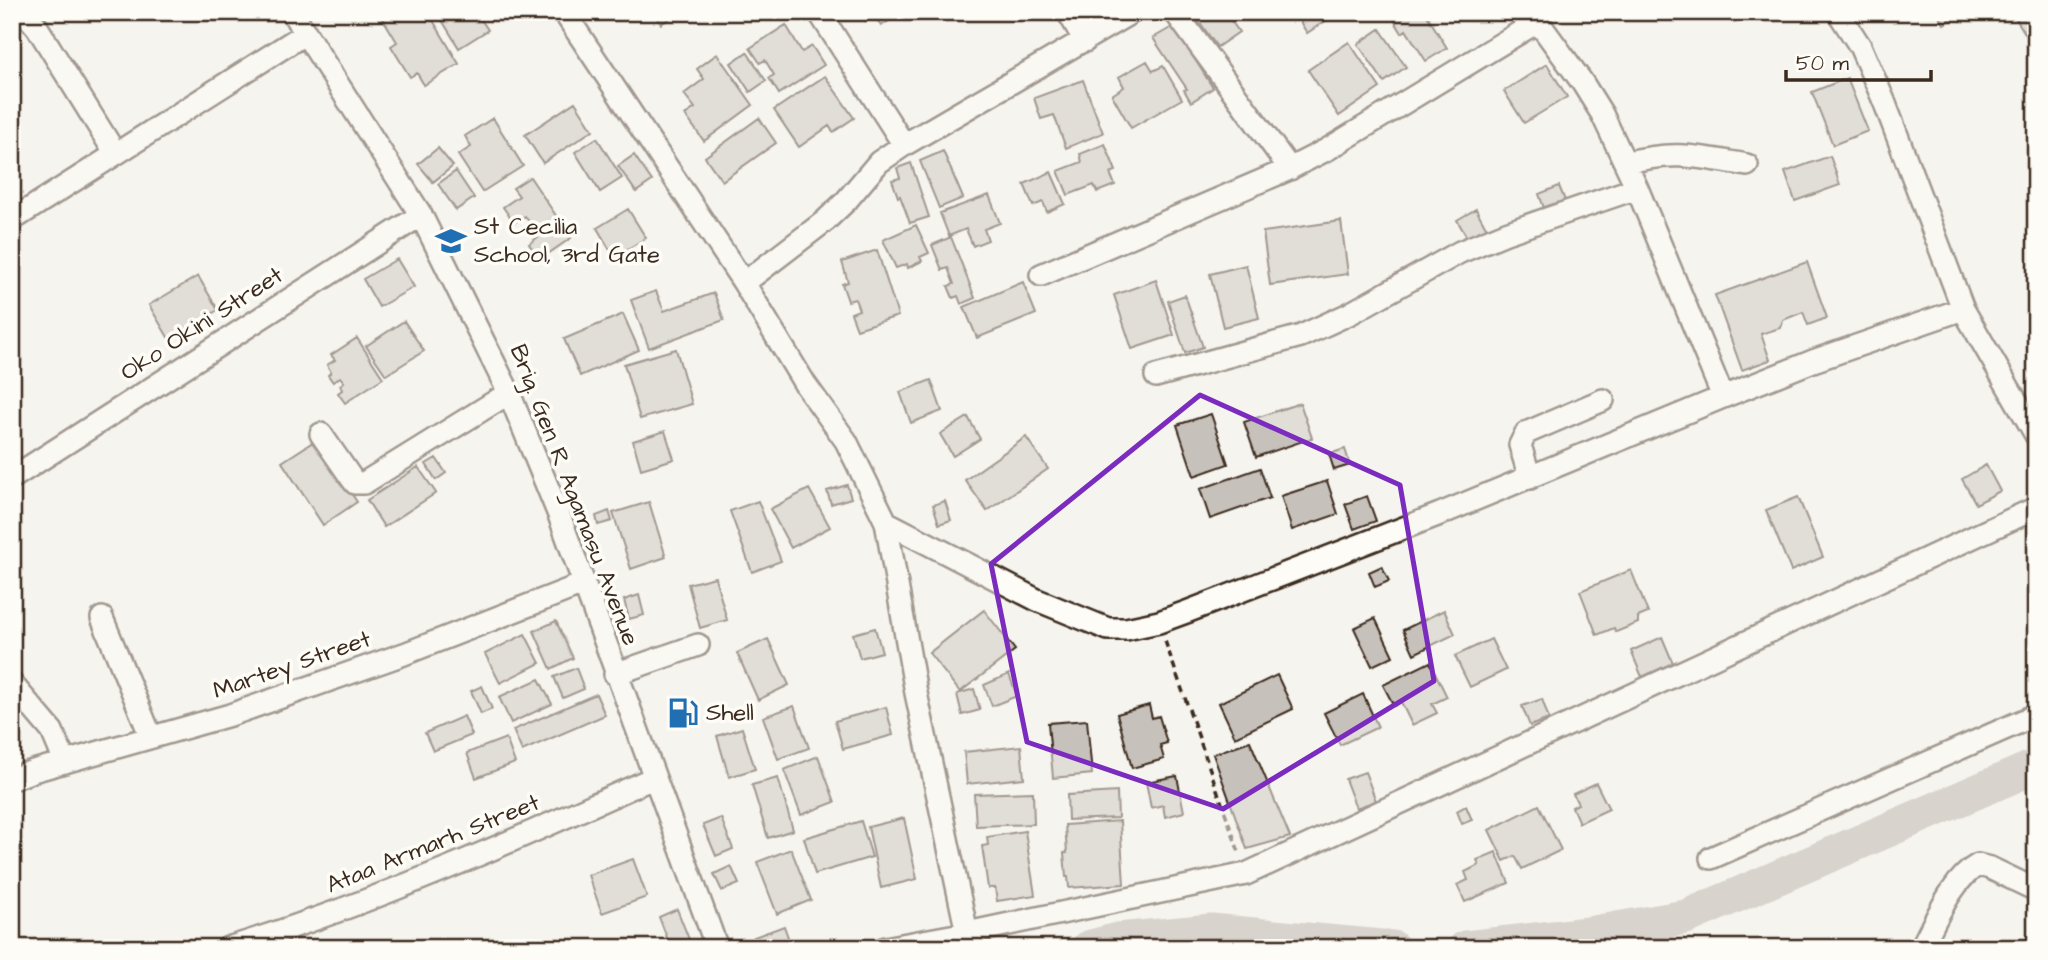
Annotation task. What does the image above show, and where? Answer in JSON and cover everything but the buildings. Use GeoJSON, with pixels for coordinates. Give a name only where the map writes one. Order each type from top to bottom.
{"type":"FeatureCollection","features":[{"type":"Feature","properties":{"kind":"street"},"geometry":{"type":"LineString","coordinates":[[24,12],[37,27],[115,153]]}},
{"type":"Feature","properties":{"kind":"street","name":"Brig. Gen R Agamasu Avenue"},"geometry":{"type":"LineString","coordinates":[[292,12],[421,215],[509,393],[559,515],[717,948]]}},
{"type":"Feature","properties":{"kind":"street"},"geometry":{"type":"LineString","coordinates":[[564,12],[744,283],[805,384],[846,441],[886,522],[916,693],[967,933]]}},
{"type":"Feature","properties":{"kind":"street"},"geometry":{"type":"LineString","coordinates":[[819,12],[904,145]]}},
{"type":"Feature","properties":{"kind":"street"},"geometry":{"type":"LineString","coordinates":[[1068,12],[1085,41]]}},
{"type":"Feature","properties":{"kind":"street"},"geometry":{"type":"LineString","coordinates":[[744,283],[825,221],[879,162],[1132,12]]}},
{"type":"Feature","properties":{"kind":"street"},"geometry":{"type":"LineString","coordinates":[[1175,12],[1290,169]]}},
{"type":"Feature","properties":{"kind":"street"},"geometry":{"type":"LineString","coordinates":[[1838,12],[1860,46],[1884,101],[1963,309],[2036,435]]}},
{"type":"Feature","properties":{"kind":"street"},"geometry":{"type":"LineString","coordinates":[[1041,275],[1290,169],[1328,149],[1534,17],[1602,114],[1637,188],[1723,397]]}},
{"type":"Feature","properties":{"kind":"street"},"geometry":{"type":"LineString","coordinates":[[12,220],[306,33]]}},
{"type":"Feature","properties":{"kind":"street"},"geometry":{"type":"LineString","coordinates":[[1625,163],[1654,155],[1679,154],[1747,165]]}},
{"type":"Feature","properties":{"kind":"street"},"geometry":{"type":"LineString","coordinates":[[1156,376],[1301,337],[1349,314],[1460,252],[1506,233],[1637,188]]}},
{"type":"Feature","properties":{"kind":"street","name":"Oko Okini Street"},"geometry":{"type":"LineString","coordinates":[[12,478],[421,215]]}},
{"type":"Feature","properties":{"kind":"street"},"geometry":{"type":"LineString","coordinates":[[886,522],[1037,600],[1108,629],[1126,629],[1159,622],[1530,478],[1813,361],[1963,309]]}},
{"type":"Feature","properties":{"kind":"street"},"geometry":{"type":"LineString","coordinates":[[321,435],[352,479],[364,483],[509,393]]}},
{"type":"Feature","properties":{"kind":"street"},"geometry":{"type":"LineString","coordinates":[[1530,478],[1520,445],[1526,433],[1603,400]]}},
{"type":"Feature","properties":{"kind":"street"},"geometry":{"type":"LineString","coordinates":[[885,948],[1246,874],[2036,508]]}},
{"type":"Feature","properties":{"kind":"street","name":"Martey Street"},"geometry":{"type":"LineString","coordinates":[[12,779],[65,761],[230,715],[404,654],[583,584]]}},
{"type":"Feature","properties":{"kind":"street"},"geometry":{"type":"LineString","coordinates":[[102,618],[151,737]]}},
{"type":"Feature","properties":{"kind":"street"},"geometry":{"type":"LineString","coordinates":[[615,674],[698,645]]}},
{"type":"Feature","properties":{"kind":"street"},"geometry":{"type":"LineString","coordinates":[[12,684],[52,731],[65,761]]}},
{"type":"Feature","properties":{"kind":"street"},"geometry":{"type":"LineString","coordinates":[[1711,858],[2036,715]]}},
{"type":"Feature","properties":{"kind":"street","name":"Ataa Armarh Street"},"geometry":{"type":"LineString","coordinates":[[228,948],[300,926],[422,881],[653,778]]}},
{"type":"Feature","properties":{"kind":"street"},"geometry":{"type":"LineString","coordinates":[[1921,948],[1955,888],[1968,871],[1978,865],[2036,890]]}},
{"type":"Feature","properties":{"kind":"path"},"geometry":{"type":"LineString","coordinates":[[1159,622],[1246,874]]}},
{"type":"Feature","properties":{"kind":"highlighted area"},"geometry":{"type":"Polygon","coordinates":[[[1200,395],[1400,485],[1434,681],[1223,809],[1027,742],[991,564],[1200,395]]]}},
{"type":"Feature","properties":{"kind":"waterway"},"geometry":{"type":"LineString","coordinates":[[1465,948],[1588,934],[1686,917],[2036,766]]}},
{"type":"Feature","properties":{"kind":"waterway"},"geometry":{"type":"LineString","coordinates":[[1088,948],[1118,940],[1211,931],[1393,948]]}},
{"type":"Feature","properties":{"kind":"place","name":"St Cecilia School, 3rd Gate"},"geometry":{"type":"Point","coordinates":[451,241]}},
{"type":"Feature","properties":{"kind":"place","name":"Shell"},"geometry":{"type":"Point","coordinates":[683,713]}}]}
